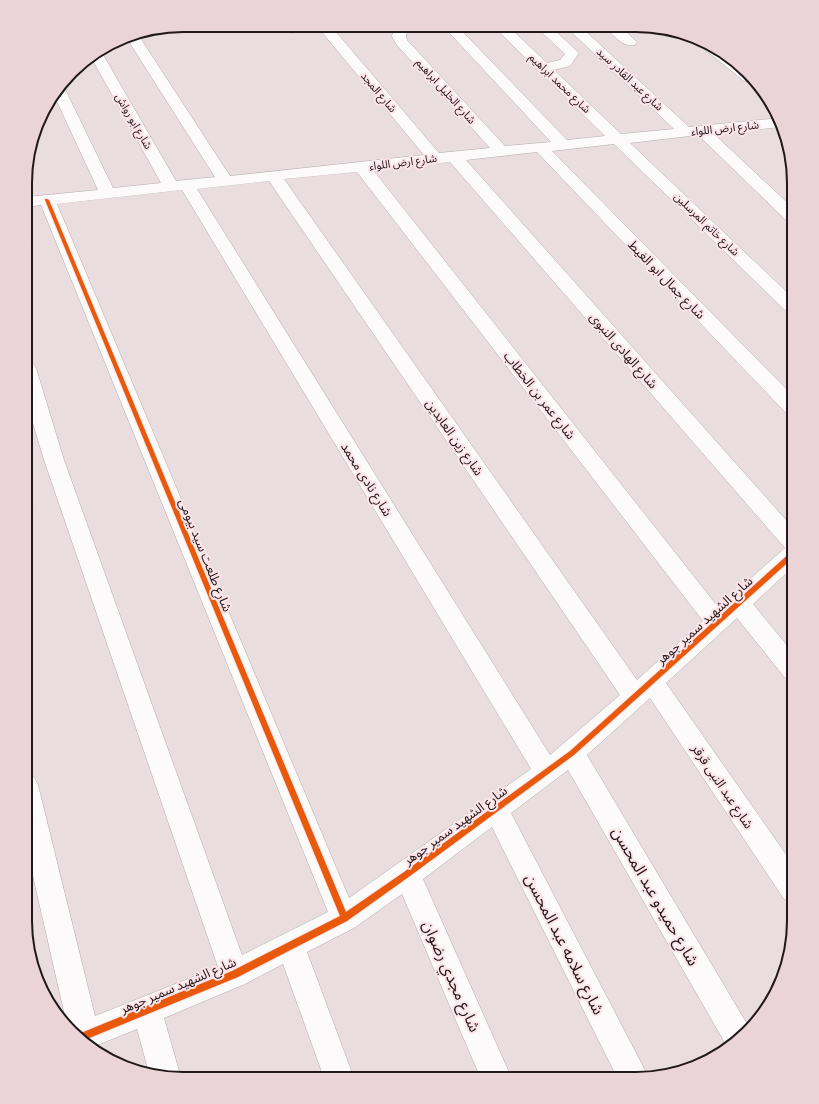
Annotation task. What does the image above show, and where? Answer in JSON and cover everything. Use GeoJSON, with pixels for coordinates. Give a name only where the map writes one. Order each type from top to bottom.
{"type":"FeatureCollection","features":[{"type":"Feature","properties":{"kind":"street","name":"شارع المجد"},"geometry":{"type":"LineString","coordinates":[[328,32],[435,158]]}},
{"type":"Feature","properties":{"kind":"street","name":"شارع الخليل ابراهيم"},"geometry":{"type":"LineString","coordinates":[[400,32],[399,36],[401,41],[502,152]]}},
{"type":"Feature","properties":{"kind":"street"},"geometry":{"type":"LineString","coordinates":[[456,32],[564,146]]}},
{"type":"Feature","properties":{"kind":"street","name":"شارع محمد ابراهيم"},"geometry":{"type":"LineString","coordinates":[[506,32],[620,140]]}},
{"type":"Feature","properties":{"kind":"street"},"geometry":{"type":"LineString","coordinates":[[544,68],[566,63],[570,60],[572,53],[549,32]]}},
{"type":"Feature","properties":{"kind":"street","name":"شارع عبد القادر سيد"},"geometry":{"type":"LineString","coordinates":[[579,32],[787,212]]}},
{"type":"Feature","properties":{"kind":"street"},"geometry":{"type":"LineString","coordinates":[[619,32],[630,42]]}},
{"type":"Feature","properties":{"kind":"street"},"geometry":{"type":"LineString","coordinates":[[135,40],[225,182]]}},
{"type":"Feature","properties":{"kind":"street","name":"شارع ابو رواش"},"geometry":{"type":"LineString","coordinates":[[98,58],[179,186]]}},
{"type":"Feature","properties":{"kind":"street"},"geometry":{"type":"LineString","coordinates":[[61,94],[108,194]]}},
{"type":"Feature","properties":{"kind":"street","name":"شارع ارض اللواء"},"geometry":{"type":"LineString","coordinates":[[37,201],[775,123]]}},
{"type":"Feature","properties":{"kind":"street","name":"شارع خاتم المرسلين"},"geometry":{"type":"LineString","coordinates":[[620,140],[787,302]]}},
{"type":"Feature","properties":{"kind":"street","name":"شارع جمال ابو الغيط"},"geometry":{"type":"LineString","coordinates":[[541,148],[787,402]]}},
{"type":"Feature","properties":{"kind":"street","name":"شارع الهادى النبوى"},"geometry":{"type":"LineString","coordinates":[[454,156],[787,536]]}},
{"type":"Feature","properties":{"kind":"street","name":"شارع عمر بن الخطاب"},"geometry":{"type":"LineString","coordinates":[[362,167],[717,622]]}},
{"type":"Feature","properties":{"kind":"street","name":"شارع زين العابدين"},"geometry":{"type":"LineString","coordinates":[[274,177],[644,689]]}},
{"type":"Feature","properties":{"kind":"street","name":"شارع نادى محمد"},"geometry":{"type":"LineString","coordinates":[[179,186],[546,772]]}},
{"type":"Feature","properties":{"kind":"street","name":"شارع طلعت سيد بيومى"},"geometry":{"type":"LineString","coordinates":[[37,201],[344,918]]}},
{"type":"Feature","properties":{"kind":"street"},"geometry":{"type":"LineString","coordinates":[[32,388],[54,460],[234,974]]}},
{"type":"Feature","properties":{"kind":"street","name":"شارع الشهيد سمير جوهر"},"geometry":{"type":"LineString","coordinates":[[84,1036],[234,974],[344,918],[407,874],[572,753],[787,559]]}},
{"type":"Feature","properties":{"kind":"street"},"geometry":{"type":"LineString","coordinates":[[739,603],[787,663]]}},
{"type":"Feature","properties":{"kind":"street","name":"شارع عبد النبى قرقر"},"geometry":{"type":"LineString","coordinates":[[644,689],[787,881]]}},
{"type":"Feature","properties":{"kind":"street","name":"شارع حميدو عبد المحسن"},"geometry":{"type":"LineString","coordinates":[[572,753],[737,1034]]}},
{"type":"Feature","properties":{"kind":"street","name":"شارع سلامه عبد المحسن"},"geometry":{"type":"LineString","coordinates":[[496,809],[630,1072]]}},
{"type":"Feature","properties":{"kind":"street"},"geometry":{"type":"LineString","coordinates":[[32,816],[81,1033]]}},
{"type":"Feature","properties":{"kind":"street","name":"شارع مجدي رضوان"},"geometry":{"type":"LineString","coordinates":[[407,874],[494,1072]]}},
{"type":"Feature","properties":{"kind":"street"},"geometry":{"type":"LineString","coordinates":[[291,946],[337,1072]]}},
{"type":"Feature","properties":{"kind":"street"},"geometry":{"type":"LineString","coordinates":[[147,1010],[164,1071]]}},
{"type":"Feature","properties":{"kind":"cycle path"},"geometry":{"type":"LineString","coordinates":[[47,200],[344,918]]}},
{"type":"Feature","properties":{"kind":"cycle path"},"geometry":{"type":"LineString","coordinates":[[84,1036],[235,974],[344,918],[407,874],[572,753],[787,559]]}}]}
